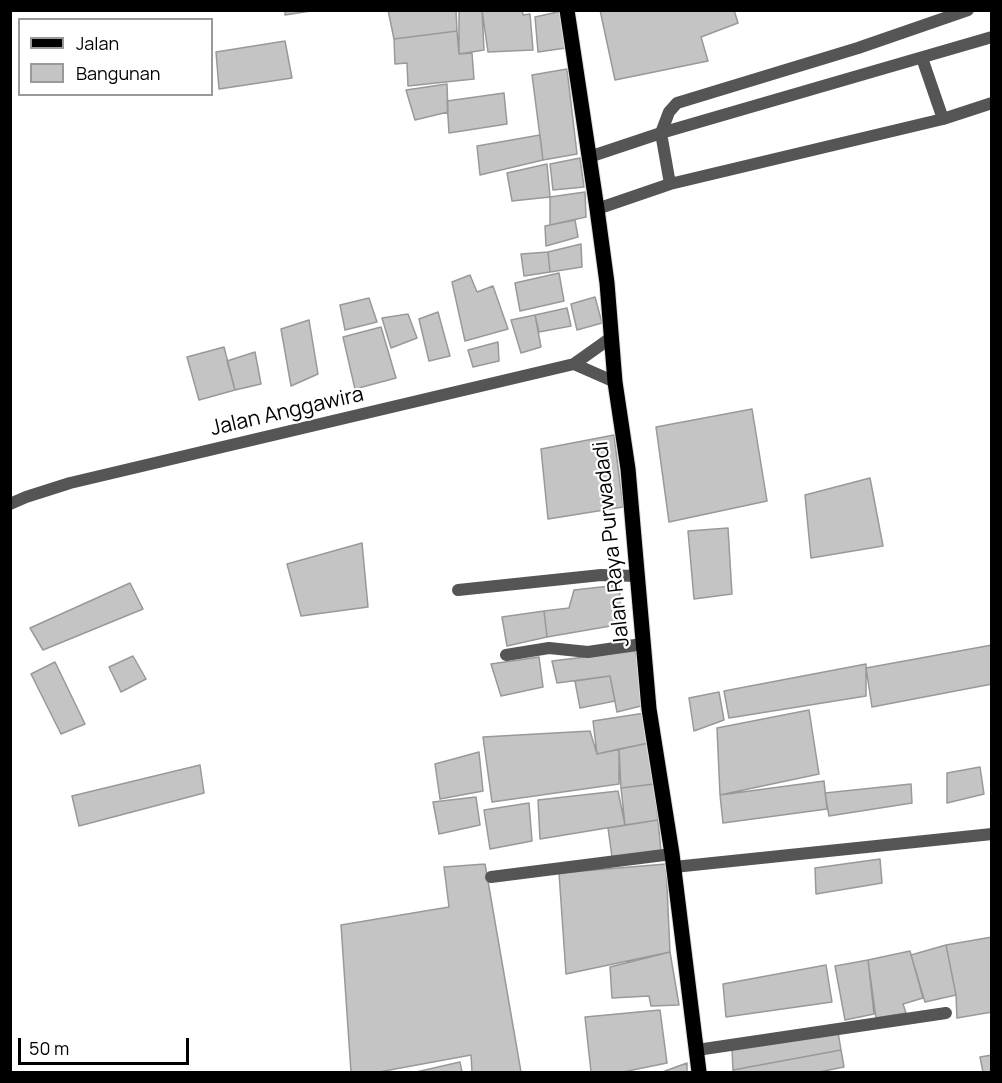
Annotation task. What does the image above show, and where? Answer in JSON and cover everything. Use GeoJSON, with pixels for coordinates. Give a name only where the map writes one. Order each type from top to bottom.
{"type":"FeatureCollection","features":[{"type":"Feature","properties":{"kind":"main road","name":"Jalan Raya Purwadadi"},"geometry":{"type":"LineString","coordinates":[[567,10],[597,208],[615,382],[627,470],[649,709],[673,860],[699,1072]]}},
{"type":"Feature","properties":{"kind":"street"},"geometry":{"type":"LineString","coordinates":[[670,184],[662,133],[669,112],[677,104],[858,48],[968,10]]}},
{"type":"Feature","properties":{"kind":"street"},"geometry":{"type":"LineString","coordinates":[[589,157],[662,133],[992,36]]}},
{"type":"Feature","properties":{"kind":"street"},"geometry":{"type":"LineString","coordinates":[[922,58],[943,119]]}},
{"type":"Feature","properties":{"kind":"street"},"geometry":{"type":"LineString","coordinates":[[597,208],[670,184],[943,119],[992,103]]}},
{"type":"Feature","properties":{"kind":"street","name":"Jalan Anggawira"},"geometry":{"type":"LineString","coordinates":[[10,504],[70,483],[574,364],[612,337]]}},
{"type":"Feature","properties":{"kind":"street"},"geometry":{"type":"LineString","coordinates":[[574,364],[615,382]]}},
{"type":"Feature","properties":{"kind":"street"},"geometry":{"type":"LineString","coordinates":[[458,590],[601,575],[636,576]]}},
{"type":"Feature","properties":{"kind":"street"},"geometry":{"type":"LineString","coordinates":[[506,655],[549,648],[588,652],[642,644]]}},
{"type":"Feature","properties":{"kind":"street"},"geometry":{"type":"LineString","coordinates":[[491,877],[992,834]]}},
{"type":"Feature","properties":{"kind":"street"},"geometry":{"type":"LineString","coordinates":[[697,1050],[946,1013]]}},
{"type":"Feature","properties":{"kind":"building"},"geometry":{"type":"Polygon","coordinates":[[[285,10],[317,10],[285,15],[285,10]]]}},
{"type":"Feature","properties":{"kind":"building"},"geometry":{"type":"Polygon","coordinates":[[[388,10],[456,10],[457,31],[394,39],[388,10]]]}},
{"type":"Feature","properties":{"kind":"building"},"geometry":{"type":"Polygon","coordinates":[[[459,10],[482,10],[484,50],[459,54],[459,10]]]}},
{"type":"Feature","properties":{"kind":"building"},"geometry":{"type":"Polygon","coordinates":[[[482,10],[522,10],[523,15],[530,14],[533,50],[488,52],[482,10]]]}},
{"type":"Feature","properties":{"kind":"building"},"geometry":{"type":"Polygon","coordinates":[[[600,10],[734,10],[738,23],[701,37],[708,61],[615,80],[600,10]]]}},
{"type":"Feature","properties":{"kind":"building"},"geometry":{"type":"Polygon","coordinates":[[[562,11],[566,48],[538,52],[535,17],[562,11]]]}},
{"type":"Feature","properties":{"kind":"building"},"geometry":{"type":"Polygon","coordinates":[[[457,31],[459,54],[472,53],[474,79],[408,86],[407,63],[395,64],[394,39],[457,31]]]}},
{"type":"Feature","properties":{"kind":"building"},"geometry":{"type":"Polygon","coordinates":[[[285,41],[292,78],[219,89],[216,52],[285,41]]]}},
{"type":"Feature","properties":{"kind":"building"},"geometry":{"type":"Polygon","coordinates":[[[567,69],[577,154],[543,160],[532,75],[567,69]]]}},
{"type":"Feature","properties":{"kind":"building"},"geometry":{"type":"Polygon","coordinates":[[[447,84],[448,112],[415,120],[406,90],[447,84]]]}},
{"type":"Feature","properties":{"kind":"building"},"geometry":{"type":"Polygon","coordinates":[[[504,93],[507,124],[449,133],[447,101],[504,93]]]}},
{"type":"Feature","properties":{"kind":"building"},"geometry":{"type":"Polygon","coordinates":[[[540,135],[543,160],[480,175],[477,146],[540,135]]]}},
{"type":"Feature","properties":{"kind":"building"},"geometry":{"type":"Polygon","coordinates":[[[580,158],[584,187],[553,190],[550,164],[580,158]]]}},
{"type":"Feature","properties":{"kind":"building"},"geometry":{"type":"Polygon","coordinates":[[[547,164],[550,197],[512,201],[507,173],[547,164]]]}},
{"type":"Feature","properties":{"kind":"building"},"geometry":{"type":"Polygon","coordinates":[[[585,192],[586,217],[550,225],[550,197],[585,192]]]}},
{"type":"Feature","properties":{"kind":"building"},"geometry":{"type":"Polygon","coordinates":[[[575,220],[578,237],[546,246],[545,226],[575,220]]]}},
{"type":"Feature","properties":{"kind":"building"},"geometry":{"type":"Polygon","coordinates":[[[581,244],[582,267],[550,272],[548,252],[581,244]]]}},
{"type":"Feature","properties":{"kind":"building"},"geometry":{"type":"Polygon","coordinates":[[[548,252],[550,272],[524,276],[521,254],[548,252]]]}},
{"type":"Feature","properties":{"kind":"building"},"geometry":{"type":"Polygon","coordinates":[[[559,273],[564,301],[520,311],[515,283],[559,273]]]}},
{"type":"Feature","properties":{"kind":"building"},"geometry":{"type":"Polygon","coordinates":[[[470,275],[477,292],[493,286],[508,329],[465,341],[452,282],[470,275]]]}},
{"type":"Feature","properties":{"kind":"building"},"geometry":{"type":"Polygon","coordinates":[[[595,297],[602,323],[577,330],[571,304],[595,297]]]}},
{"type":"Feature","properties":{"kind":"building"},"geometry":{"type":"Polygon","coordinates":[[[369,298],[377,322],[345,330],[340,305],[369,298]]]}},
{"type":"Feature","properties":{"kind":"building"},"geometry":{"type":"Polygon","coordinates":[[[567,308],[571,326],[539,332],[535,315],[567,308]]]}},
{"type":"Feature","properties":{"kind":"building"},"geometry":{"type":"Polygon","coordinates":[[[438,312],[450,356],[429,361],[419,319],[438,312]]]}},
{"type":"Feature","properties":{"kind":"building"},"geometry":{"type":"Polygon","coordinates":[[[408,314],[417,338],[391,348],[382,318],[408,314]]]}},
{"type":"Feature","properties":{"kind":"building"},"geometry":{"type":"Polygon","coordinates":[[[535,315],[541,347],[521,353],[511,320],[535,315]]]}},
{"type":"Feature","properties":{"kind":"building"},"geometry":{"type":"Polygon","coordinates":[[[309,320],[318,374],[291,386],[281,329],[309,320]]]}},
{"type":"Feature","properties":{"kind":"building"},"geometry":{"type":"Polygon","coordinates":[[[381,327],[396,378],[355,389],[343,337],[381,327]]]}},
{"type":"Feature","properties":{"kind":"building"},"geometry":{"type":"Polygon","coordinates":[[[498,342],[499,361],[473,367],[468,350],[498,342]]]}},
{"type":"Feature","properties":{"kind":"building"},"geometry":{"type":"Polygon","coordinates":[[[224,347],[235,390],[199,400],[187,357],[224,347]]]}},
{"type":"Feature","properties":{"kind":"building"},"geometry":{"type":"Polygon","coordinates":[[[255,352],[261,384],[235,390],[227,361],[255,352]]]}},
{"type":"Feature","properties":{"kind":"building"},"geometry":{"type":"Polygon","coordinates":[[[752,409],[767,501],[669,522],[656,427],[752,409]]]}},
{"type":"Feature","properties":{"kind":"building"},"geometry":{"type":"Polygon","coordinates":[[[614,435],[623,507],[548,519],[541,449],[614,435]]]}},
{"type":"Feature","properties":{"kind":"building"},"geometry":{"type":"Polygon","coordinates":[[[870,478],[883,546],[811,558],[805,495],[870,478]]]}},
{"type":"Feature","properties":{"kind":"building"},"geometry":{"type":"Polygon","coordinates":[[[728,528],[732,594],[694,599],[688,531],[728,528]]]}},
{"type":"Feature","properties":{"kind":"building"},"geometry":{"type":"Polygon","coordinates":[[[362,543],[368,607],[301,616],[287,564],[362,543]]]}},
{"type":"Feature","properties":{"kind":"building"},"geometry":{"type":"Polygon","coordinates":[[[130,583],[143,609],[43,650],[30,628],[130,583]]]}},
{"type":"Feature","properties":{"kind":"building"},"geometry":{"type":"Polygon","coordinates":[[[619,585],[622,624],[547,637],[544,611],[569,608],[574,590],[619,585]]]}},
{"type":"Feature","properties":{"kind":"building"},"geometry":{"type":"Polygon","coordinates":[[[544,611],[547,637],[507,646],[502,617],[544,611]]]}},
{"type":"Feature","properties":{"kind":"building"},"geometry":{"type":"Polygon","coordinates":[[[992,645],[992,684],[872,707],[866,668],[992,645]]]}},
{"type":"Feature","properties":{"kind":"building"},"geometry":{"type":"Polygon","coordinates":[[[635,651],[649,704],[617,712],[610,676],[557,683],[552,661],[635,651]]]}},
{"type":"Feature","properties":{"kind":"building"},"geometry":{"type":"Polygon","coordinates":[[[133,656],[146,679],[121,692],[109,667],[133,656]]]}},
{"type":"Feature","properties":{"kind":"building"},"geometry":{"type":"Polygon","coordinates":[[[539,657],[543,687],[501,696],[491,664],[539,657]]]}},
{"type":"Feature","properties":{"kind":"building"},"geometry":{"type":"Polygon","coordinates":[[[55,662],[85,724],[61,734],[31,674],[55,662]]]}},
{"type":"Feature","properties":{"kind":"building"},"geometry":{"type":"Polygon","coordinates":[[[866,664],[866,696],[729,718],[724,691],[866,664]]]}},
{"type":"Feature","properties":{"kind":"building"},"geometry":{"type":"Polygon","coordinates":[[[610,676],[615,701],[580,708],[575,681],[610,676]]]}},
{"type":"Feature","properties":{"kind":"building"},"geometry":{"type":"Polygon","coordinates":[[[719,692],[724,720],[694,731],[689,698],[719,692]]]}},
{"type":"Feature","properties":{"kind":"building"},"geometry":{"type":"Polygon","coordinates":[[[809,710],[819,774],[720,795],[717,728],[809,710]]]}},
{"type":"Feature","properties":{"kind":"building"},"geometry":{"type":"Polygon","coordinates":[[[645,713],[649,743],[597,754],[593,721],[645,713]]]}},
{"type":"Feature","properties":{"kind":"building"},"geometry":{"type":"Polygon","coordinates":[[[590,731],[597,754],[619,749],[619,784],[492,802],[483,737],[590,731]]]}},
{"type":"Feature","properties":{"kind":"building"},"geometry":{"type":"Polygon","coordinates":[[[649,743],[654,784],[621,788],[619,749],[649,743]]]}},
{"type":"Feature","properties":{"kind":"building"},"geometry":{"type":"Polygon","coordinates":[[[479,752],[483,791],[440,799],[435,764],[479,752]]]}},
{"type":"Feature","properties":{"kind":"building"},"geometry":{"type":"Polygon","coordinates":[[[200,765],[204,793],[79,826],[72,796],[200,765]]]}},
{"type":"Feature","properties":{"kind":"building"},"geometry":{"type":"Polygon","coordinates":[[[980,767],[984,794],[947,803],[947,773],[980,767]]]}},
{"type":"Feature","properties":{"kind":"building"},"geometry":{"type":"Polygon","coordinates":[[[824,781],[827,809],[723,823],[720,795],[824,781]]]}},
{"type":"Feature","properties":{"kind":"building"},"geometry":{"type":"Polygon","coordinates":[[[654,784],[658,820],[625,825],[621,788],[654,784]]]}},
{"type":"Feature","properties":{"kind":"building"},"geometry":{"type":"Polygon","coordinates":[[[911,784],[912,803],[829,816],[825,793],[911,784]]]}},
{"type":"Feature","properties":{"kind":"building"},"geometry":{"type":"Polygon","coordinates":[[[618,791],[625,825],[540,839],[538,800],[618,791]]]}},
{"type":"Feature","properties":{"kind":"building"},"geometry":{"type":"Polygon","coordinates":[[[476,797],[480,825],[439,834],[433,802],[476,797]]]}},
{"type":"Feature","properties":{"kind":"building"},"geometry":{"type":"Polygon","coordinates":[[[529,803],[532,841],[490,849],[484,810],[529,803]]]}},
{"type":"Feature","properties":{"kind":"building"},"geometry":{"type":"Polygon","coordinates":[[[658,820],[661,851],[612,857],[608,828],[658,820]]]}},
{"type":"Feature","properties":{"kind":"building"},"geometry":{"type":"Polygon","coordinates":[[[880,859],[882,883],[816,894],[815,868],[880,859]]]}},
{"type":"Feature","properties":{"kind":"building"},"geometry":{"type":"Polygon","coordinates":[[[485,864],[521,1072],[472,1072],[471,1055],[379,1072],[351,1072],[341,925],[449,907],[444,867],[485,864]]]}},
{"type":"Feature","properties":{"kind":"building"},"geometry":{"type":"Polygon","coordinates":[[[666,864],[670,952],[566,974],[559,873],[666,864]]]}},
{"type":"Feature","properties":{"kind":"building"},"geometry":{"type":"Polygon","coordinates":[[[992,937],[992,1012],[957,1018],[956,995],[946,945],[992,937]]]}},
{"type":"Feature","properties":{"kind":"building"},"geometry":{"type":"Polygon","coordinates":[[[946,945],[956,995],[925,1002],[911,955],[946,945]]]}},
{"type":"Feature","properties":{"kind":"building"},"geometry":{"type":"Polygon","coordinates":[[[910,951],[923,998],[903,1004],[906,1013],[876,1018],[868,960],[910,951]]]}},
{"type":"Feature","properties":{"kind":"building"},"geometry":{"type":"Polygon","coordinates":[[[670,952],[679,1005],[651,1006],[649,996],[612,998],[610,967],[670,952]]]}},
{"type":"Feature","properties":{"kind":"building"},"geometry":{"type":"Polygon","coordinates":[[[868,960],[874,1014],[845,1020],[835,966],[868,960]]]}},
{"type":"Feature","properties":{"kind":"building"},"geometry":{"type":"Polygon","coordinates":[[[826,965],[832,1002],[726,1017],[723,984],[826,965]]]}},
{"type":"Feature","properties":{"kind":"building"},"geometry":{"type":"Polygon","coordinates":[[[660,1010],[667,1063],[623,1072],[591,1072],[585,1017],[660,1010]]]}},
{"type":"Feature","properties":{"kind":"building"},"geometry":{"type":"Polygon","coordinates":[[[838,1032],[841,1050],[733,1070],[732,1049],[838,1032]]]}},
{"type":"Feature","properties":{"kind":"building"},"geometry":{"type":"Polygon","coordinates":[[[841,1050],[844,1067],[819,1072],[733,1072],[733,1070],[841,1050]]]}},
{"type":"Feature","properties":{"kind":"building"},"geometry":{"type":"Polygon","coordinates":[[[992,1055],[992,1072],[983,1072],[980,1057],[992,1055]]]}},
{"type":"Feature","properties":{"kind":"building"},"geometry":{"type":"Polygon","coordinates":[[[460,1062],[462,1072],[416,1072],[460,1062]]]}},
{"type":"Feature","properties":{"kind":"building"},"geometry":{"type":"Polygon","coordinates":[[[687,1063],[687,1072],[665,1072],[665,1071],[687,1063]]]}}]}
